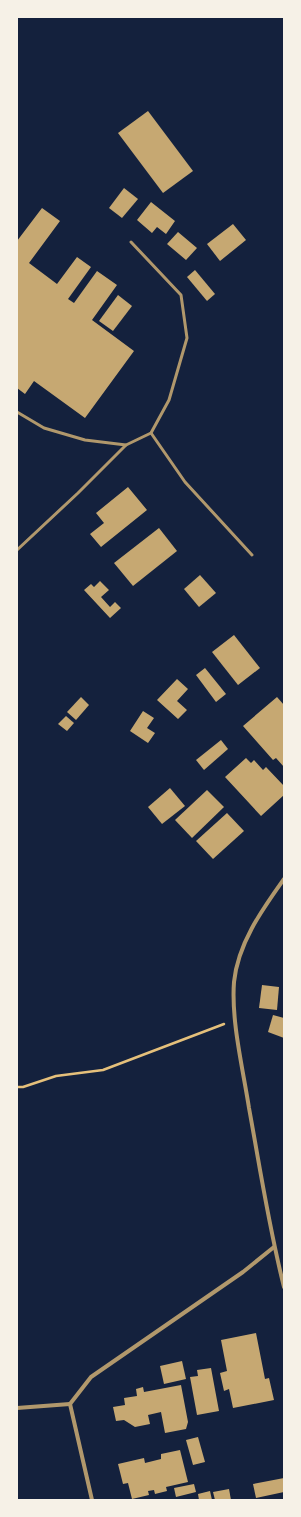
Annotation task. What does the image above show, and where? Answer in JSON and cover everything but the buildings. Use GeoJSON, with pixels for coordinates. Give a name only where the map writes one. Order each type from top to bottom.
{"type":"FeatureCollection","features":[{"type":"Feature","properties":{"kind":"street"},"geometry":{"type":"LineString","coordinates":[[284,879],[264,908],[241,950],[234,982],[235,1020],[274,1247],[284,1287]]}},
{"type":"Feature","properties":{"kind":"street"},"geometry":{"type":"LineString","coordinates":[[17,1408],[70,1404],[91,1377],[242,1272],[274,1247]]}},
{"type":"Feature","properties":{"kind":"street"},"geometry":{"type":"LineString","coordinates":[[70,1404],[92,1500]]}},
{"type":"Feature","properties":{"kind":"lane"},"geometry":{"type":"LineString","coordinates":[[17,550],[78,493],[126,445],[151,433],[169,400],[187,338],[181,295],[131,242]]}},
{"type":"Feature","properties":{"kind":"lane"},"geometry":{"type":"LineString","coordinates":[[17,412],[44,428],[84,440],[126,445]]}},
{"type":"Feature","properties":{"kind":"lane"},"geometry":{"type":"LineString","coordinates":[[151,433],[185,482],[252,555]]}},
{"type":"Feature","properties":{"kind":"path"},"geometry":{"type":"LineString","coordinates":[[17,1087],[23,1087],[56,1076],[102,1070],[235,1020]]}}]}
